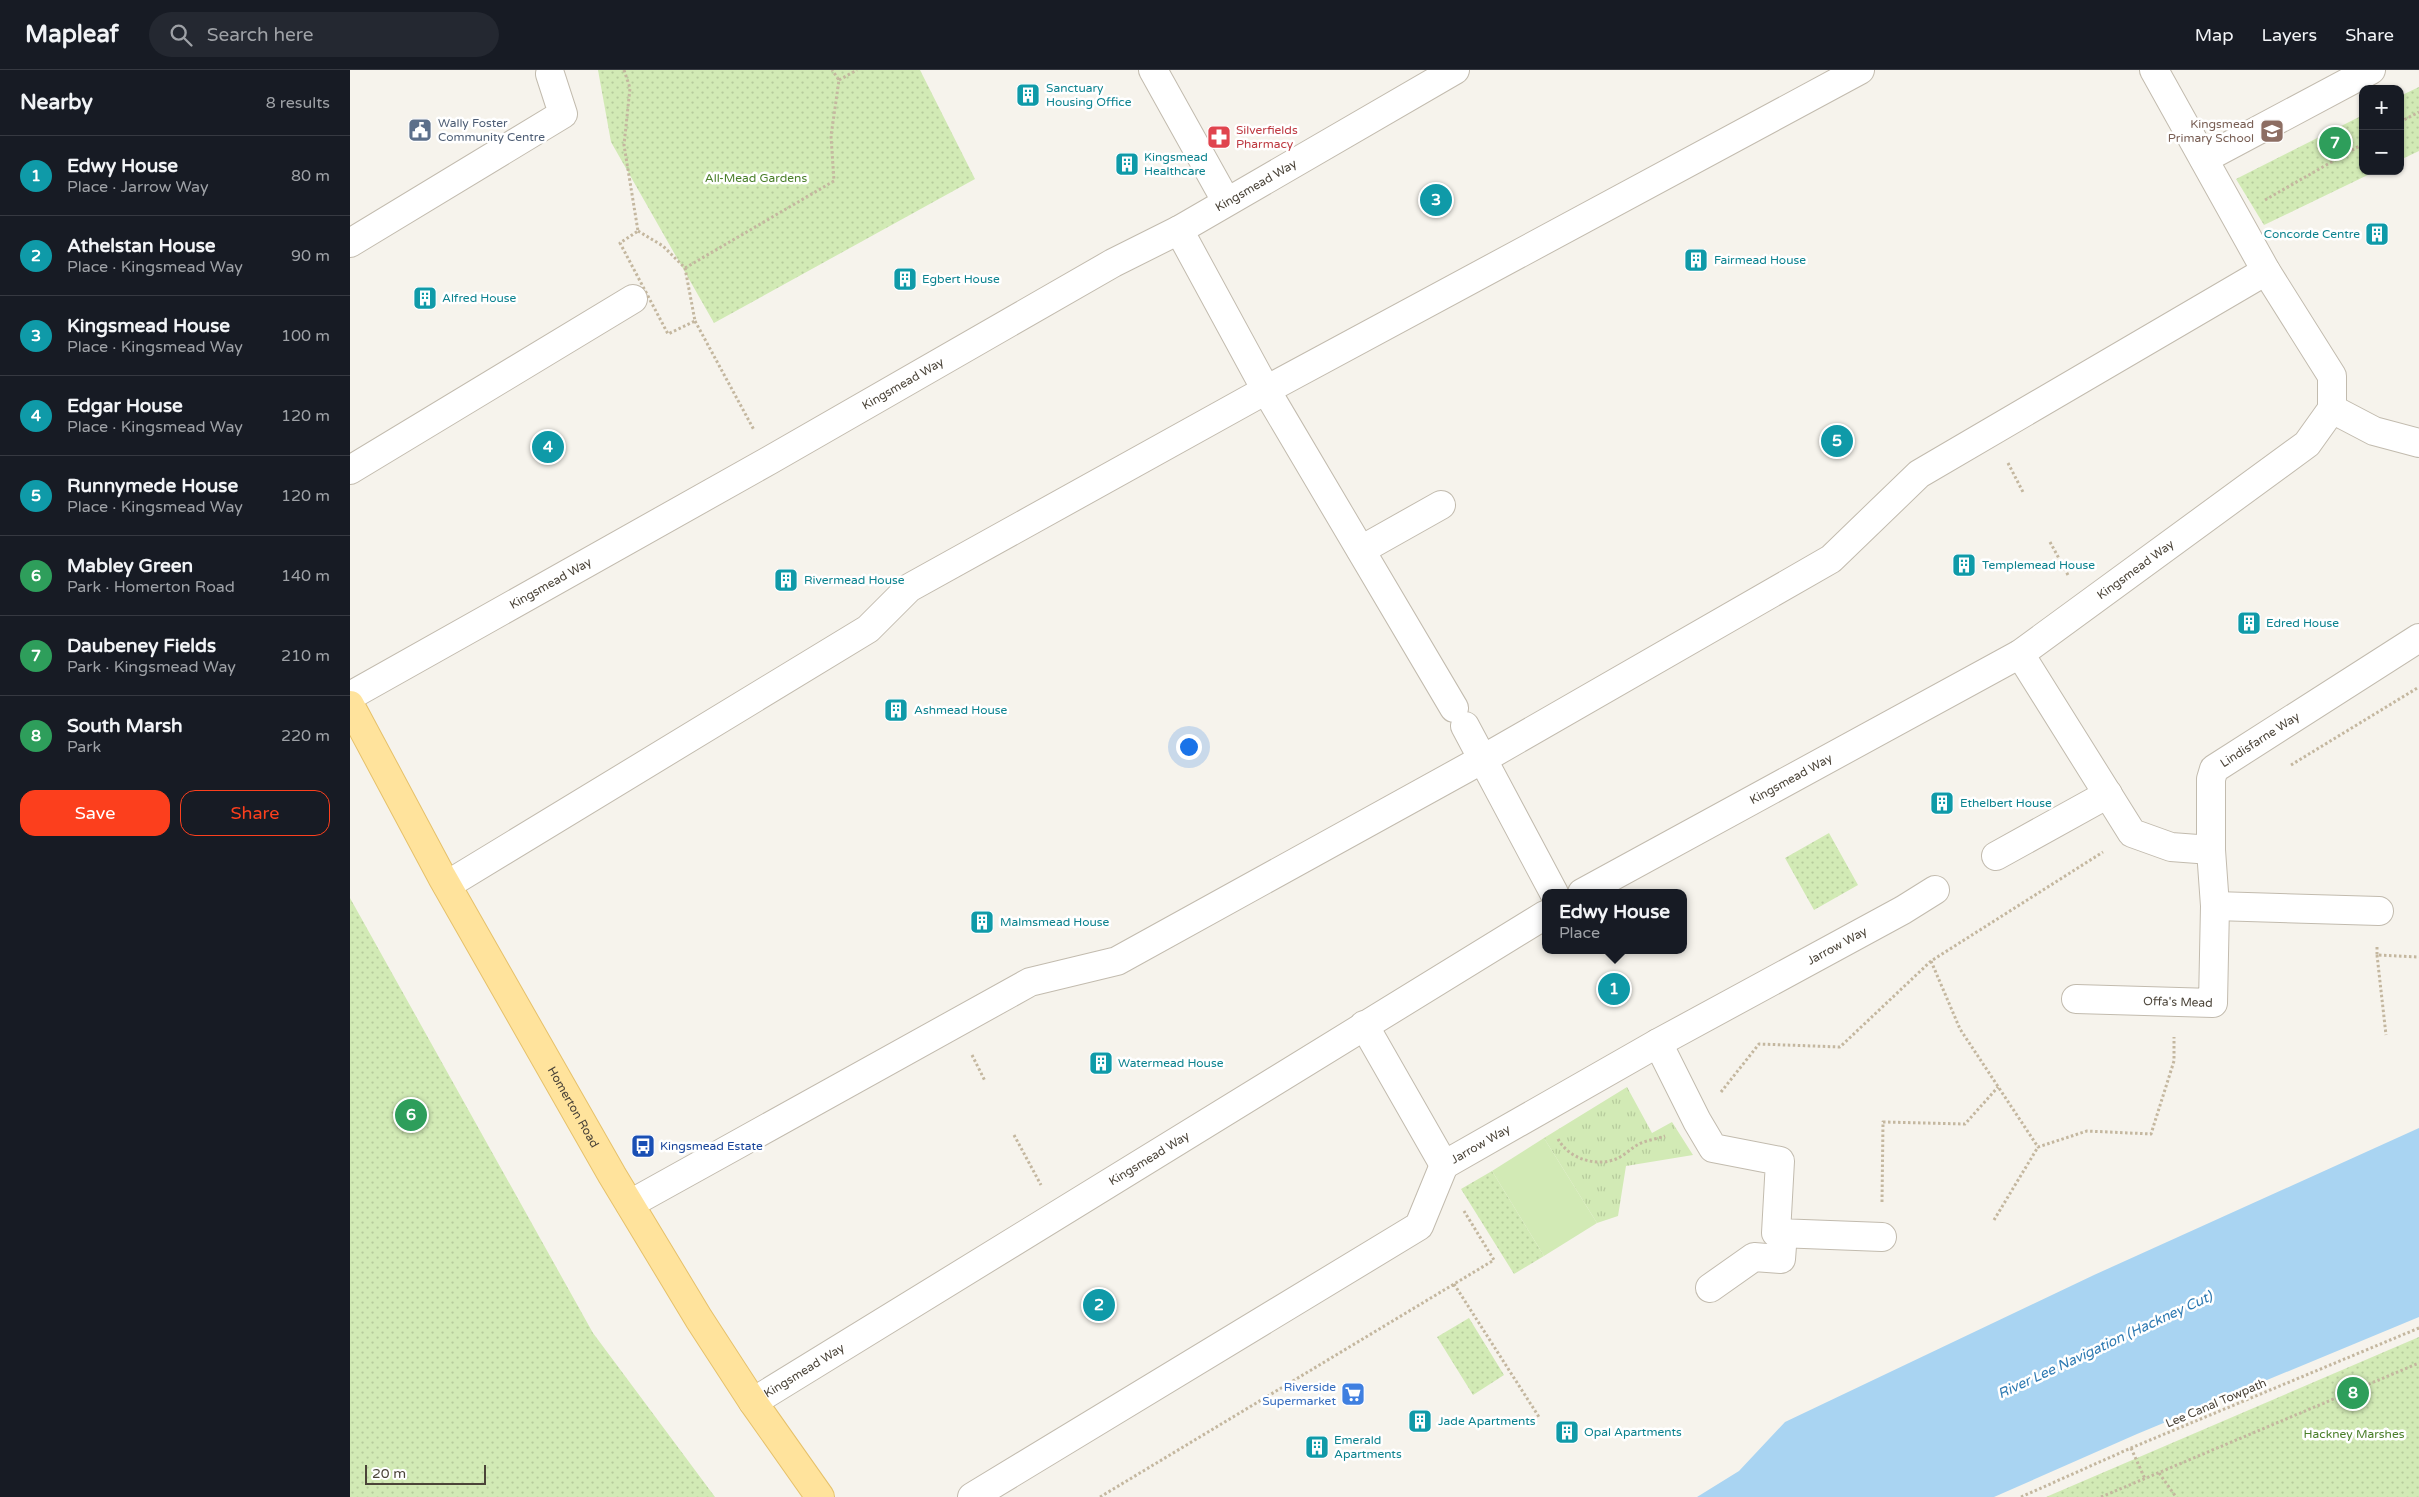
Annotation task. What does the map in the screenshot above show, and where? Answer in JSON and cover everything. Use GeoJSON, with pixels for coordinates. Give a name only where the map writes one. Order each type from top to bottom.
{"type":"FeatureCollection","features":[{"type":"Feature","properties":{"kind":"main road","name":"Homerton Road"},"geometry":{"type":"LineString","coordinates":[[350,704],[447,885],[630,1204],[699,1319],[753,1402],[820,1497]]}},
{"type":"Feature","properties":{"kind":"street","name":"Kingsmead Way"},"geometry":{"type":"LineString","coordinates":[[350,696],[770,460],[1113,263],[1179,230],[1455,70]]}},
{"type":"Feature","properties":{"kind":"street"},"geometry":{"type":"LineString","coordinates":[[447,885],[868,629],[909,588],[1266,390],[1860,70]]}},
{"type":"Feature","properties":{"kind":"street"},"geometry":{"type":"LineString","coordinates":[[2154,70],[2266,271],[2332,376],[2332,409],[2374,431],[2419,443]]}},
{"type":"Feature","properties":{"kind":"street"},"geometry":{"type":"LineString","coordinates":[[2204,159],[2371,70]]}},
{"type":"Feature","properties":{"kind":"street"},"geometry":{"type":"LineString","coordinates":[[1162,73],[1226,202]]}},
{"type":"Feature","properties":{"kind":"street"},"geometry":{"type":"LineString","coordinates":[[350,243],[563,114],[550,74]]}},
{"type":"Feature","properties":{"kind":"street"},"geometry":{"type":"LineString","coordinates":[[1179,230],[1283,420],[1484,759],[1552,889]]}},
{"type":"Feature","properties":{"kind":"street"},"geometry":{"type":"LineString","coordinates":[[630,1204],[1030,982],[1118,961],[1484,759],[1831,559],[1919,474],[2266,271]]}},
{"type":"Feature","properties":{"kind":"street"},"geometry":{"type":"LineString","coordinates":[[350,470],[633,299]]}},
{"type":"Feature","properties":{"kind":"street","name":"Kingsmead Way"},"geometry":{"type":"LineString","coordinates":[[1589,889],[2020,654],[2307,444],[2332,409]]}},
{"type":"Feature","properties":{"kind":"street"},"geometry":{"type":"LineString","coordinates":[[1361,550],[1441,505]]}},
{"type":"Feature","properties":{"kind":"street","name":"Lindisfarne Way"},"geometry":{"type":"LineString","coordinates":[[2210,850],[2211,779],[2214,769],[2419,638]]}},
{"type":"Feature","properties":{"kind":"street"},"geometry":{"type":"LineString","coordinates":[[2020,654],[2132,833],[2171,847],[2210,850]]}},
{"type":"Feature","properties":{"kind":"street"},"geometry":{"type":"LineString","coordinates":[[1996,856],[2108,794]]}},
{"type":"Feature","properties":{"kind":"street","name":"Offa's Mead"},"geometry":{"type":"LineString","coordinates":[[2076,999],[2212,1003],[2215,906],[2210,850]]}},
{"type":"Feature","properties":{"kind":"street","name":"Jarrow Way"},"geometry":{"type":"LineString","coordinates":[[1364,1025],[1444,1165],[1658,1043],[1904,910],[1935,890]]}},
{"type":"Feature","properties":{"kind":"street"},"geometry":{"type":"LineString","coordinates":[[2215,906],[2380,911]]}},
{"type":"Feature","properties":{"kind":"street","name":"Kingsmead Way"},"geometry":{"type":"LineString","coordinates":[[753,1402],[1542,917]]}},
{"type":"Feature","properties":{"kind":"street"},"geometry":{"type":"LineString","coordinates":[[1658,1043],[1713,1148],[1780,1161],[1776,1234],[1882,1237]]}},
{"type":"Feature","properties":{"kind":"street"},"geometry":{"type":"LineString","coordinates":[[972,1497],[1419,1226],[1444,1165]]}},
{"type":"Feature","properties":{"kind":"street"},"geometry":{"type":"LineString","coordinates":[[1710,1288],[1754,1257],[1782,1260],[1783,1233]]}},
{"type":"Feature","properties":{"kind":"path"},"geometry":{"type":"LineString","coordinates":[[624,70],[630,88],[624,145],[638,231]]}},
{"type":"Feature","properties":{"kind":"path"},"geometry":{"type":"LineString","coordinates":[[685,268],[834,181],[831,136],[839,80],[832,70]]}},
{"type":"Feature","properties":{"kind":"path"},"geometry":{"type":"LineString","coordinates":[[839,80],[857,70]]}},
{"type":"Feature","properties":{"kind":"path"},"geometry":{"type":"LineString","coordinates":[[2404,120],[2419,112]]}},
{"type":"Feature","properties":{"kind":"path"},"geometry":{"type":"LineString","coordinates":[[2236,216],[2359,146]]}},
{"type":"Feature","properties":{"kind":"path"},"geometry":{"type":"LineString","coordinates":[[695,321],[770,460]]}},
{"type":"Feature","properties":{"kind":"path"},"geometry":{"type":"LineString","coordinates":[[2286,768],[2419,687]]}},
{"type":"Feature","properties":{"kind":"path"},"geometry":{"type":"LineString","coordinates":[[1557,1137],[1562,1146],[1575,1157],[1600,1163],[1616,1159],[1640,1143],[1678,1133],[1698,1121],[1760,1044],[1840,1047],[1931,961],[2132,833]]}},
{"type":"Feature","properties":{"kind":"path"},"geometry":{"type":"LineString","coordinates":[[2377,955],[2386,1034]]}},
{"type":"Feature","properties":{"kind":"path"},"geometry":{"type":"LineString","coordinates":[[1931,961],[1960,1028],[2038,1147]]}},
{"type":"Feature","properties":{"kind":"path"},"geometry":{"type":"LineString","coordinates":[[1994,1220],[2038,1147],[2087,1131],[2151,1134],[2174,1061],[2173,1002]]}},
{"type":"Feature","properties":{"kind":"path"},"geometry":{"type":"LineString","coordinates":[[1882,1237],[1883,1122],[1965,1124],[1998,1087]]}},
{"type":"Feature","properties":{"kind":"path"},"geometry":{"type":"LineString","coordinates":[[1014,1134],[1056,1214]]}},
{"type":"Feature","properties":{"kind":"path"},"geometry":{"type":"LineString","coordinates":[[1100,1497],[1494,1260],[1460,1205]]}},
{"type":"Feature","properties":{"kind":"path"},"geometry":{"type":"LineString","coordinates":[[1454,1284],[1540,1417]]}},
{"type":"Feature","properties":{"kind":"path","name":"Lee Canal Towpath"},"geometry":{"type":"LineString","coordinates":[[2021,1497],[2131,1448],[2419,1328]]}},
{"type":"Feature","properties":{"kind":"path"},"geometry":{"type":"LineString","coordinates":[[2101,1497],[2419,1362]]}},
{"type":"Feature","properties":{"kind":"path"},"geometry":{"type":"LineString","coordinates":[[2131,1448],[2145,1479]]}},
{"type":"Feature","properties":{"kind":"path"},"geometry":{"type":"LineString","coordinates":[[2159,1473],[2176,1497]]}},
{"type":"Feature","properties":{"kind":"green space","name":"All-Mead Gardens"},"geometry":{"type":"Polygon","coordinates":[[[598,70],[920,70],[975,179],[714,323],[611,142],[598,70]]]}},
{"type":"Feature","properties":{"kind":"green space"},"geometry":{"type":"Polygon","coordinates":[[[2419,87],[2419,151],[2404,158],[2404,130],[2404,94],[2419,87]]]}},
{"type":"Feature","properties":{"kind":"green space"},"geometry":{"type":"Polygon","coordinates":[[[2359,117],[2359,175],[2368,175],[2264,225],[2236,179],[2359,117]]]}},
{"type":"Feature","properties":{"kind":"green space"},"geometry":{"type":"Polygon","coordinates":[[[1829,833],[1858,885],[1814,910],[1785,858],[1829,833]]]}},
{"type":"Feature","properties":{"kind":"green space"},"geometry":{"type":"Polygon","coordinates":[[[350,898],[593,1333],[715,1497],[350,1497],[350,898]]]}},
{"type":"Feature","properties":{"kind":"green space"},"geometry":{"type":"Polygon","coordinates":[[[1627,1087],[1652,1133],[1672,1122],[1693,1155],[1626,1166],[1618,1216],[1597,1223],[1544,1138],[1627,1087]]]}},
{"type":"Feature","properties":{"kind":"green space"},"geometry":{"type":"Polygon","coordinates":[[[1544,1138],[1597,1223],[1544,1256],[1492,1171],[1544,1138]]]}},
{"type":"Feature","properties":{"kind":"green space"},"geometry":{"type":"Polygon","coordinates":[[[1492,1171],[1544,1256],[1514,1274],[1461,1189],[1492,1171]]]}},
{"type":"Feature","properties":{"kind":"green space"},"geometry":{"type":"Polygon","coordinates":[[[1469,1318],[1504,1375],[1473,1395],[1437,1337],[1469,1318]]]}},
{"type":"Feature","properties":{"kind":"green space","name":"Hackney Marshes"},"geometry":{"type":"Polygon","coordinates":[[[2419,1337],[2419,1497],[2046,1497],[2419,1337]]]}},
{"type":"Feature","properties":{"kind":"water","name":"River Lee Navigation (Hackney Cut)"},"geometry":{"type":"Polygon","coordinates":[[[2419,1128],[2419,1317],[2137,1434],[1994,1497],[1697,1497],[1739,1471],[1785,1422],[2094,1275],[2419,1128]]]}},
{"type":"Feature","properties":{"kind":"place","name":"Sanctuary Housing Office"},"geometry":{"type":"Point","coordinates":[1028,95]}},
{"type":"Feature","properties":{"kind":"place","name":"Wally Foster Community Centre"},"geometry":{"type":"Point","coordinates":[420,130]}},
{"type":"Feature","properties":{"kind":"place","name":"Kingsmead Primary School"},"geometry":{"type":"Point","coordinates":[2272,131]}},
{"type":"Feature","properties":{"kind":"place","name":"Silverfields Pharmacy"},"geometry":{"type":"Point","coordinates":[1219,137]}},
{"type":"Feature","properties":{"kind":"place","name":"Daubeney Fields"},"geometry":{"type":"Point","coordinates":[2335,143]}},
{"type":"Feature","properties":{"kind":"place","name":"Kingsmead Healthcare"},"geometry":{"type":"Point","coordinates":[1127,164]}},
{"type":"Feature","properties":{"kind":"place","name":"Kingsmead House"},"geometry":{"type":"Point","coordinates":[1436,200]}},
{"type":"Feature","properties":{"kind":"place","name":"Concorde Centre"},"geometry":{"type":"Point","coordinates":[2377,234]}},
{"type":"Feature","properties":{"kind":"place","name":"Fairmead House"},"geometry":{"type":"Point","coordinates":[1696,260]}},
{"type":"Feature","properties":{"kind":"place","name":"Egbert House"},"geometry":{"type":"Point","coordinates":[905,279]}},
{"type":"Feature","properties":{"kind":"place","name":"Alfred House"},"geometry":{"type":"Point","coordinates":[425,298]}},
{"type":"Feature","properties":{"kind":"place","name":"Runnymede House"},"geometry":{"type":"Point","coordinates":[1837,441]}},
{"type":"Feature","properties":{"kind":"place","name":"Edgar House"},"geometry":{"type":"Point","coordinates":[548,447]}},
{"type":"Feature","properties":{"kind":"place","name":"Templemead House"},"geometry":{"type":"Point","coordinates":[1964,565]}},
{"type":"Feature","properties":{"kind":"place","name":"Rivermead House"},"geometry":{"type":"Point","coordinates":[786,580]}},
{"type":"Feature","properties":{"kind":"place","name":"Edred House"},"geometry":{"type":"Point","coordinates":[2249,623]}},
{"type":"Feature","properties":{"kind":"place","name":"Ashmead House"},"geometry":{"type":"Point","coordinates":[896,710]}},
{"type":"Feature","properties":{"kind":"place","name":"Ethelbert House"},"geometry":{"type":"Point","coordinates":[1942,803]}},
{"type":"Feature","properties":{"kind":"place","name":"Malmsmead House"},"geometry":{"type":"Point","coordinates":[982,922]}},
{"type":"Feature","properties":{"kind":"place","name":"Edwy House"},"geometry":{"type":"Point","coordinates":[1614,989]}},
{"type":"Feature","properties":{"kind":"place","name":"Watermead House"},"geometry":{"type":"Point","coordinates":[1101,1063]}},
{"type":"Feature","properties":{"kind":"place","name":"Mabley Green"},"geometry":{"type":"Point","coordinates":[411,1115]}},
{"type":"Feature","properties":{"kind":"place","name":"Kingsmead Estate"},"geometry":{"type":"Point","coordinates":[643,1146]}},
{"type":"Feature","properties":{"kind":"place","name":"Athelstan House"},"geometry":{"type":"Point","coordinates":[1099,1305]}},
{"type":"Feature","properties":{"kind":"place","name":"South Marsh"},"geometry":{"type":"Point","coordinates":[2353,1393]}},
{"type":"Feature","properties":{"kind":"place","name":"Riverside Supermarket"},"geometry":{"type":"Point","coordinates":[1353,1394]}},
{"type":"Feature","properties":{"kind":"place","name":"Jade Apartments"},"geometry":{"type":"Point","coordinates":[1420,1421]}},
{"type":"Feature","properties":{"kind":"place","name":"Opal Apartments"},"geometry":{"type":"Point","coordinates":[1567,1432]}},
{"type":"Feature","properties":{"kind":"place","name":"Emerald Apartments"},"geometry":{"type":"Point","coordinates":[1317,1447]}}]}
